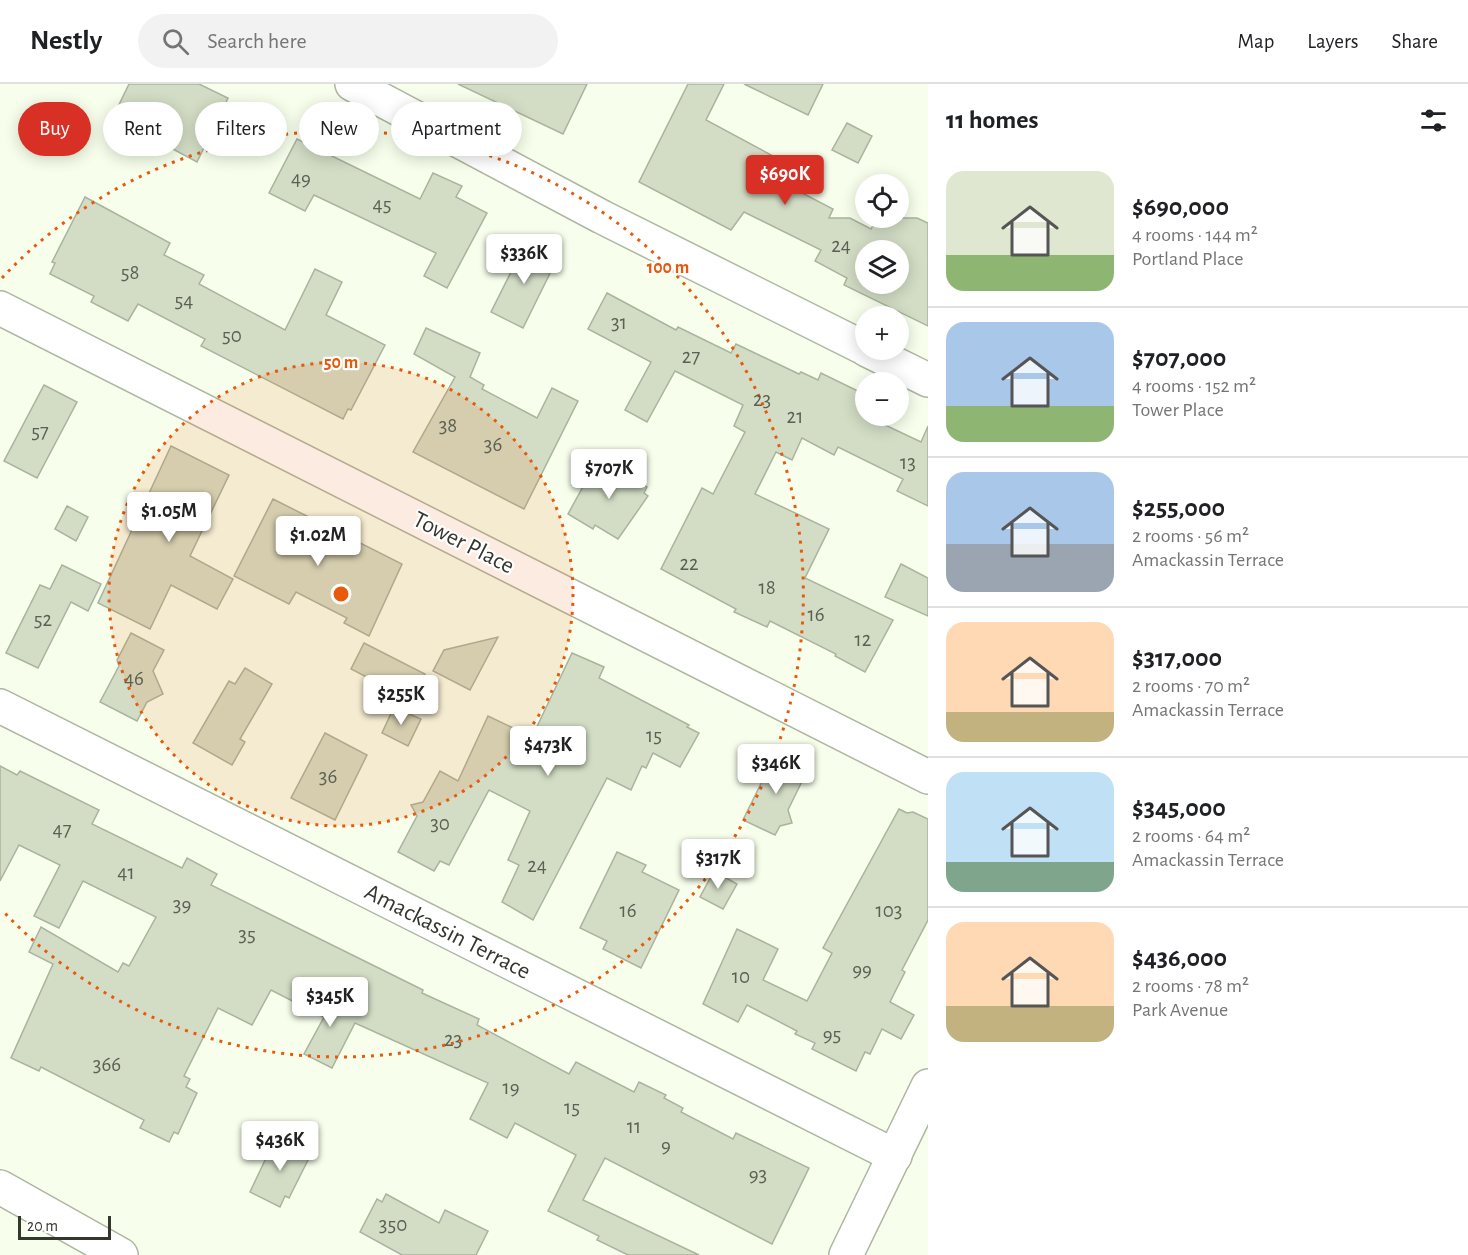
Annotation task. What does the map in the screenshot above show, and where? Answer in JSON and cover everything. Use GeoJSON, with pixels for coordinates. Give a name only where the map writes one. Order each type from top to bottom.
{"type":"FeatureCollection","features":[{"type":"Feature","properties":{"kind":"street"},"geometry":{"type":"LineString","coordinates":[[352,84],[602,217],[855,344]]}},
{"type":"Feature","properties":{"kind":"street","name":"Tower Place"},"geometry":{"type":"LineString","coordinates":[[0,308],[928,777]]}},
{"type":"Feature","properties":{"kind":"street"},"geometry":{"type":"LineString","coordinates":[[888,360],[928,380]]}},
{"type":"Feature","properties":{"kind":"street","name":"Amackassin Terrace"},"geometry":{"type":"LineString","coordinates":[[0,706],[895,1156]]}},
{"type":"Feature","properties":{"kind":"street"},"geometry":{"type":"LineString","coordinates":[[846,1255],[928,1086]]}},
{"type":"Feature","properties":{"kind":"street"},"geometry":{"type":"LineString","coordinates":[[0,1187],[121,1255]]}},
{"type":"Feature","properties":{"kind":"building"},"geometry":{"type":"Polygon","coordinates":[[[129,84],[199,84],[228,98],[226,102],[195,102],[195,156],[200,156],[197,162],[183,154],[183,102],[120,102],[129,84]]]}},
{"type":"Feature","properties":{"kind":"building"},"geometry":{"type":"Polygon","coordinates":[[[458,84],[587,84],[563,134],[522,114],[522,102],[496,102],[458,84]]]}},
{"type":"Feature","properties":{"kind":"building"},"geometry":{"type":"Polygon","coordinates":[[[688,84],[724,84],[706,120],[773,156],[769,163],[810,184],[804,194],[833,209],[829,218],[850,218],[855,221],[855,228],[871,229],[909,228],[909,218],[917,218],[928,223],[928,326],[909,317],[909,306],[887,306],[862,294],[909,294],[909,240],[855,240],[855,290],[844,285],[847,278],[815,261],[821,250],[744,212],[731,230],[639,182],[688,84]]]}},
{"type":"Feature","properties":{"kind":"building"},"geometry":{"type":"Polygon","coordinates":[[[744,84],[823,84],[808,115],[744,84]]]}},
{"type":"Feature","properties":{"kind":"building"},"geometry":{"type":"Polygon","coordinates":[[[847,123],[872,136],[858,163],[832,150],[847,123]]]}},
{"type":"Feature","properties":{"kind":"building"},"geometry":{"type":"Polygon","coordinates":[[[297,139],[299,140],[299,156],[332,156],[420,199],[433,173],[462,186],[456,197],[487,213],[447,288],[424,276],[436,253],[314,195],[305,211],[269,193],[297,139]]]}},
{"type":"Feature","properties":{"kind":"building"},"geometry":{"type":"Polygon","coordinates":[[[85,197],[170,243],[164,255],[204,275],[199,284],[285,330],[315,269],[342,282],[326,315],[385,345],[351,410],[348,409],[343,419],[201,346],[205,339],[138,304],[128,321],[91,302],[94,296],[50,274],[55,263],[52,262],[85,197]]]}},
{"type":"Feature","properties":{"kind":"building"},"geometry":{"type":"Polygon","coordinates":[[[526,242],[558,257],[523,328],[491,312],[526,242]]]}},
{"type":"Feature","properties":{"kind":"building"},"geometry":{"type":"Polygon","coordinates":[[[607,293],[676,330],[678,327],[731,353],[736,344],[799,374],[801,372],[818,380],[821,373],[855,390],[855,426],[887,426],[921,442],[928,426],[928,506],[897,491],[903,479],[838,447],[834,455],[802,438],[792,460],[776,452],[755,494],[829,529],[805,578],[893,620],[865,672],[835,656],[836,654],[770,621],[767,627],[734,612],[736,609],[661,569],[702,488],[713,494],[745,432],[734,426],[743,405],[675,371],[647,422],[625,410],[651,362],[588,329],[607,293]]]}},
{"type":"Feature","properties":{"kind":"building"},"geometry":{"type":"Polygon","coordinates":[[[426,328],[480,353],[470,377],[484,385],[482,389],[537,418],[552,388],[578,401],[524,509],[413,452],[455,377],[414,354],[426,328]]]}},
{"type":"Feature","properties":{"kind":"building"},"geometry":{"type":"Polygon","coordinates":[[[44,385],[77,402],[37,478],[4,461],[44,385]]]}},
{"type":"Feature","properties":{"kind":"building"},"geometry":{"type":"Polygon","coordinates":[[[171,446],[229,475],[190,556],[233,579],[217,609],[171,585],[150,629],[98,603],[171,446]]]}},
{"type":"Feature","properties":{"kind":"building"},"geometry":{"type":"Polygon","coordinates":[[[596,463],[612,471],[615,467],[647,487],[644,493],[648,496],[618,539],[595,525],[593,529],[568,514],[596,463]]]}},
{"type":"Feature","properties":{"kind":"building"},"geometry":{"type":"Polygon","coordinates":[[[273,499],[402,564],[369,636],[344,623],[347,618],[296,592],[289,604],[234,576],[273,499]]]}},
{"type":"Feature","properties":{"kind":"building"},"geometry":{"type":"Polygon","coordinates":[[[67,506],[88,517],[76,541],[55,529],[67,506]]]}},
{"type":"Feature","properties":{"kind":"building"},"geometry":{"type":"Polygon","coordinates":[[[901,564],[928,578],[928,616],[885,597],[901,564]]]}},
{"type":"Feature","properties":{"kind":"building"},"geometry":{"type":"Polygon","coordinates":[[[62,565],[101,584],[88,611],[71,602],[38,668],[6,653],[40,585],[50,589],[62,565]]]}},
{"type":"Feature","properties":{"kind":"building"},"geometry":{"type":"Polygon","coordinates":[[[131,633],[164,650],[153,671],[163,694],[147,702],[137,721],[100,702],[119,666],[117,660],[131,633]]]}},
{"type":"Feature","properties":{"kind":"building"},"geometry":{"type":"Polygon","coordinates":[[[498,637],[470,690],[433,671],[444,650],[498,637]]]}},
{"type":"Feature","properties":{"kind":"building"},"geometry":{"type":"Polygon","coordinates":[[[364,643],[425,674],[409,707],[381,692],[384,686],[351,669],[364,643]]]}},
{"type":"Feature","properties":{"kind":"building"},"geometry":{"type":"Polygon","coordinates":[[[572,653],[604,667],[599,678],[689,725],[687,727],[699,733],[680,767],[653,753],[646,768],[642,766],[631,790],[607,778],[533,920],[502,902],[519,865],[508,860],[530,811],[489,790],[449,865],[440,861],[434,871],[398,852],[417,816],[411,805],[423,802],[440,771],[458,781],[488,716],[532,737],[572,653]]]}},
{"type":"Feature","properties":{"kind":"building"},"geometry":{"type":"Polygon","coordinates":[[[245,668],[272,684],[240,739],[245,742],[232,765],[193,743],[229,681],[235,684],[245,668]]]}},
{"type":"Feature","properties":{"kind":"building"},"geometry":{"type":"Polygon","coordinates":[[[394,707],[421,719],[408,746],[382,733],[394,707]]]}},
{"type":"Feature","properties":{"kind":"building"},"geometry":{"type":"Polygon","coordinates":[[[325,733],[367,755],[335,820],[291,798],[325,733]]]}},
{"type":"Feature","properties":{"kind":"building"},"geometry":{"type":"Polygon","coordinates":[[[776,753],[808,769],[788,810],[792,823],[780,826],[775,835],[743,820],[776,753]]]}},
{"type":"Feature","properties":{"kind":"building"},"geometry":{"type":"Polygon","coordinates":[[[0,766],[17,775],[20,771],[99,810],[92,824],[182,868],[187,858],[217,874],[211,885],[423,990],[422,993],[479,1019],[477,1025],[569,1074],[576,1062],[634,1092],[639,1082],[666,1095],[664,1098],[683,1108],[681,1112],[733,1139],[736,1133],[809,1168],[772,1244],[605,1158],[583,1200],[699,1255],[628,1255],[597,1240],[599,1236],[548,1211],[576,1155],[515,1123],[507,1138],[470,1119],[488,1083],[355,1023],[332,1068],[304,1054],[324,1017],[271,990],[252,1025],[218,1008],[184,1076],[190,1079],[186,1087],[197,1093],[178,1134],[174,1132],[169,1142],[140,1128],[144,1120],[41,1067],[39,1071],[11,1058],[53,964],[29,952],[41,927],[118,972],[123,963],[129,966],[156,917],[83,881],[59,928],[34,916],[60,865],[19,845],[0,881],[0,766]]]}},
{"type":"Feature","properties":{"kind":"building"},"geometry":{"type":"Polygon","coordinates":[[[899,809],[928,819],[928,920],[902,970],[905,972],[890,1002],[914,1015],[901,1039],[882,1029],[870,1054],[865,1052],[856,1071],[812,1049],[815,1043],[795,1034],[797,1031],[747,1005],[738,1022],[703,1004],[737,929],[778,949],[763,980],[807,1001],[832,953],[823,948],[899,809]]]}},
{"type":"Feature","properties":{"kind":"building"},"geometry":{"type":"Polygon","coordinates":[[[617,852],[646,865],[642,872],[679,890],[641,968],[603,949],[607,941],[580,928],[617,852]]]}},
{"type":"Feature","properties":{"kind":"building"},"geometry":{"type":"Polygon","coordinates":[[[714,871],[737,884],[723,909],[700,897],[714,871]]]}},
{"type":"Feature","properties":{"kind":"building"},"geometry":{"type":"Polygon","coordinates":[[[276,1137],[311,1154],[289,1198],[285,1196],[280,1207],[250,1192],[276,1137]]]}},
{"type":"Feature","properties":{"kind":"building"},"geometry":{"type":"Polygon","coordinates":[[[386,1194],[439,1223],[445,1210],[488,1231],[476,1255],[402,1255],[360,1232],[377,1199],[382,1202],[386,1194]]]}}]}
